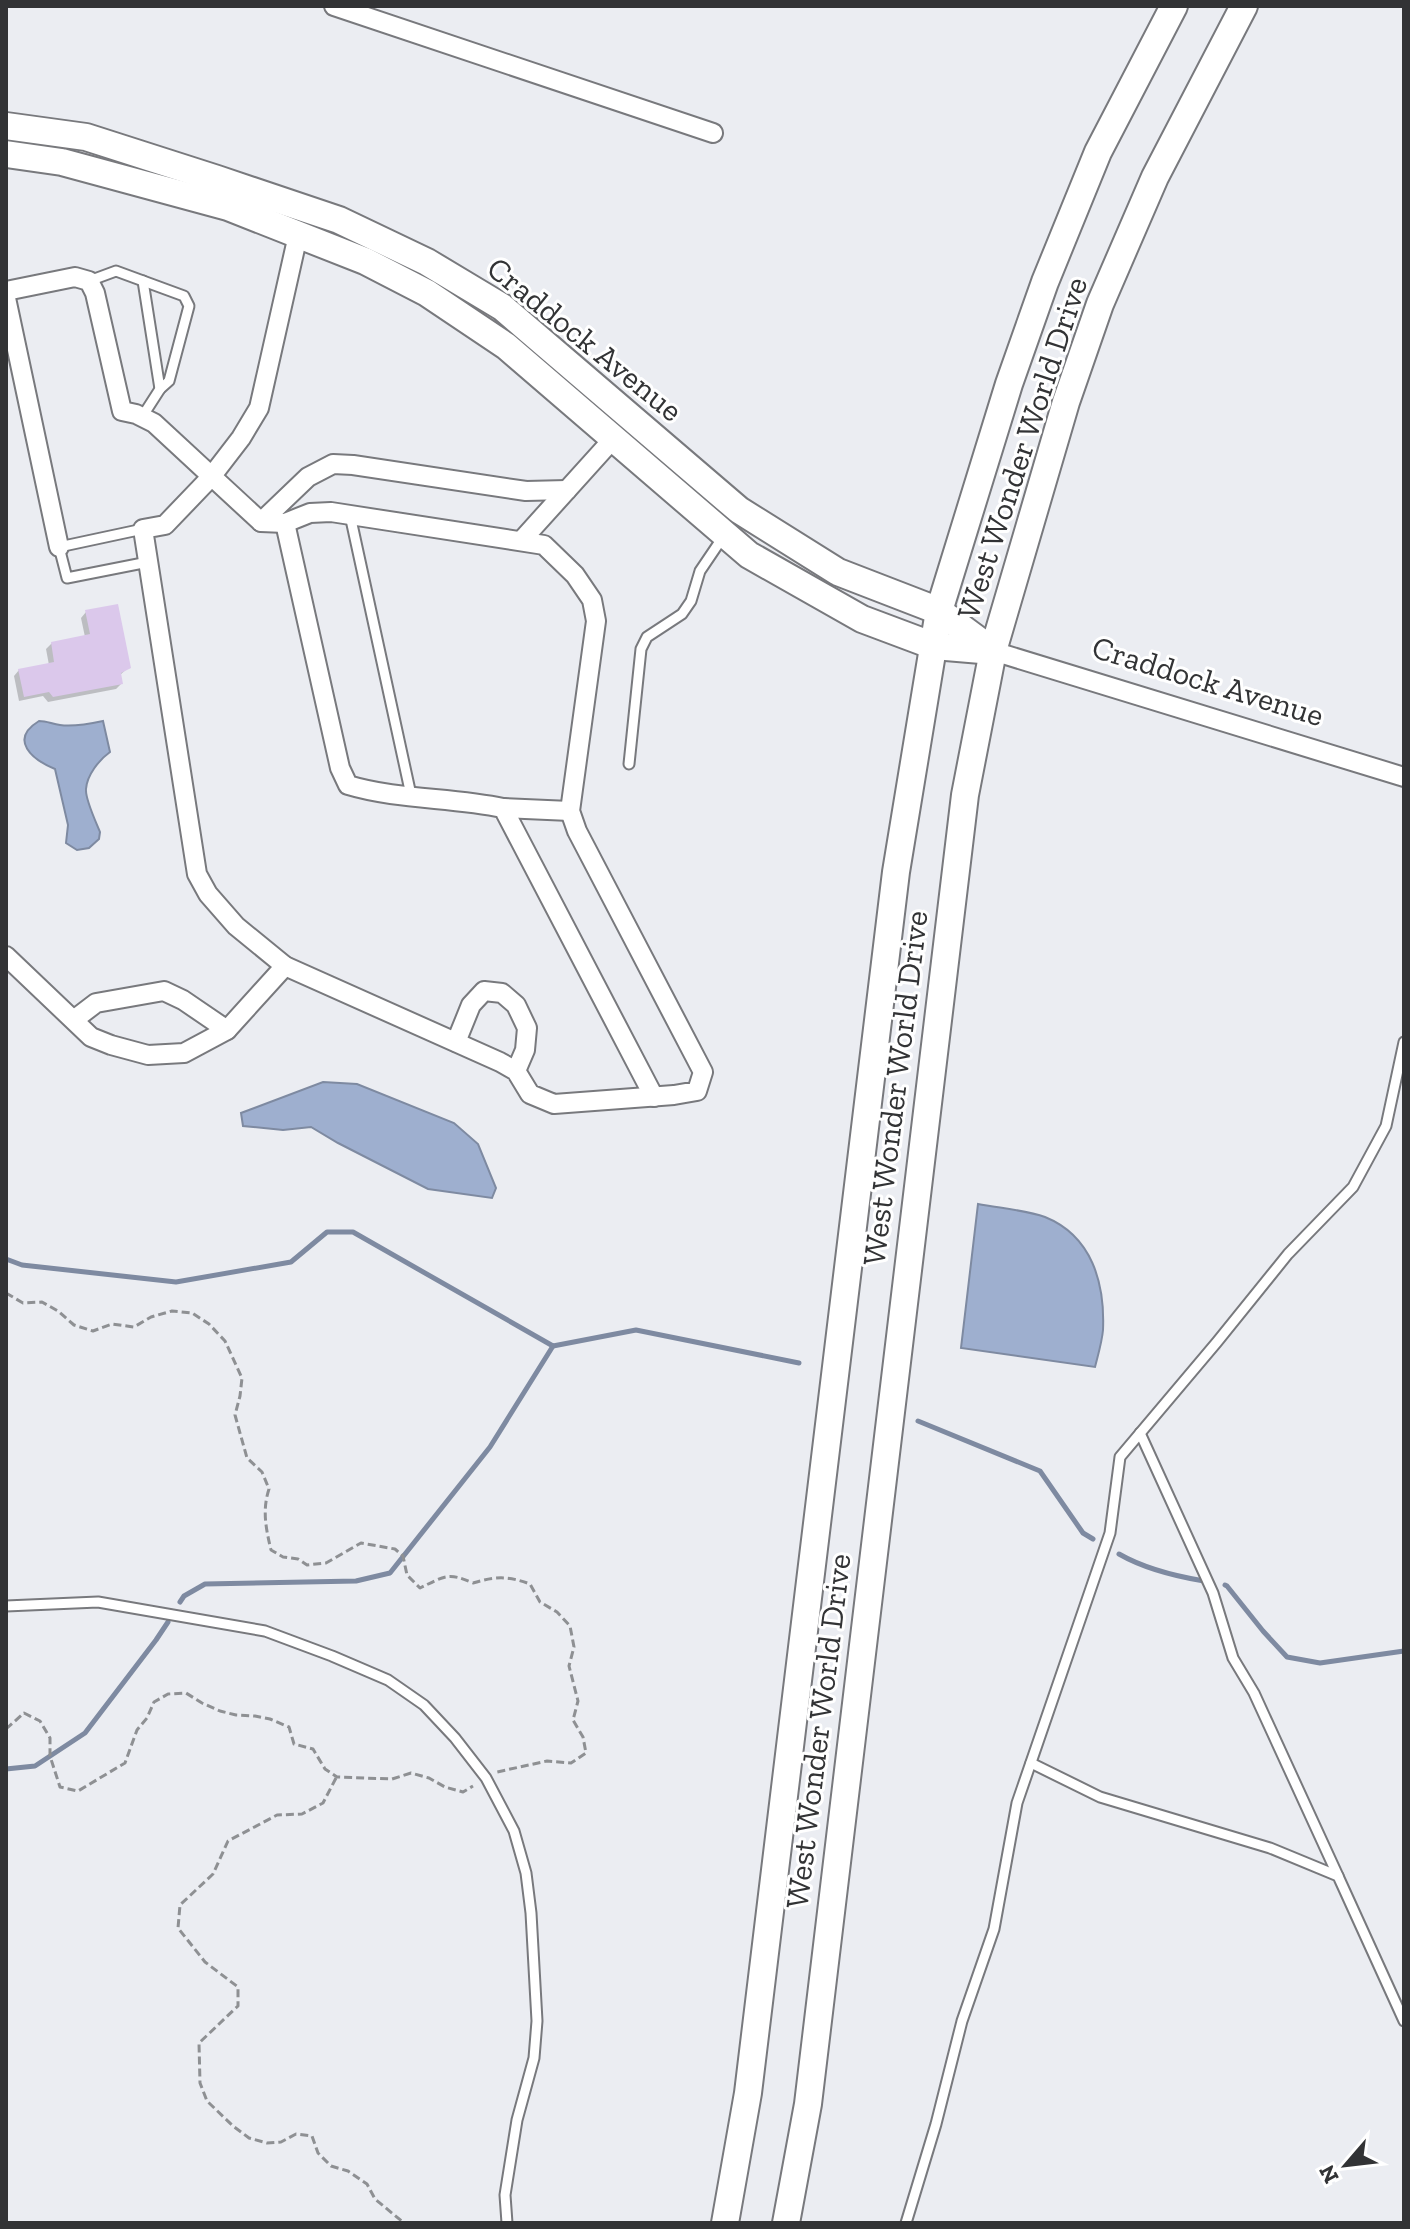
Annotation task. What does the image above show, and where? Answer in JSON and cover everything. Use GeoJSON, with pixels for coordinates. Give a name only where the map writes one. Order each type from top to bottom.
{"type":"FeatureCollection","features":[{"type":"Feature","properties":{"kind":"main road","name":"West Wonder World Drive"},"geometry":{"type":"LineString","coordinates":[[725,2223],[748,2093],[896,872],[939,611],[1009,384],[1045,282],[1098,152],[1174,6]]}},
{"type":"Feature","properties":{"kind":"main road","name":"West Wonder World Drive"},"geometry":{"type":"LineString","coordinates":[[786,2223],[808,2104],[965,795],[993,651],[1066,402],[1100,304],[1155,177],[1244,6]]}},
{"type":"Feature","properties":{"kind":"main road","name":"Craddock Avenue"},"geometry":{"type":"LineString","coordinates":[[6,126],[86,137],[217,179],[339,220],[427,262],[502,307],[739,510],[838,572],[939,611],[993,651]]}},
{"type":"Feature","properties":{"kind":"main road","name":"Craddock Avenue"},"geometry":{"type":"LineString","coordinates":[[6,154],[62,162],[228,207],[365,261],[427,293],[506,346],[749,555],[862,619],[934,646],[993,651]]}},
{"type":"Feature","properties":{"kind":"street"},"geometry":{"type":"LineString","coordinates":[[334,6],[379,12],[713,133]]}},
{"type":"Feature","properties":{"kind":"street"},"geometry":{"type":"LineString","coordinates":[[6,291],[75,277],[89,281],[95,293],[122,411],[154,423],[211,477],[261,522],[285,523],[310,513],[331,512],[521,541],[544,545],[575,575],[592,600],[596,621],[570,811],[577,831],[703,1072],[697,1091],[554,1104],[530,1094],[516,1071],[285,966],[236,926],[208,894],[197,874],[143,529],[165,525],[211,477],[259,408],[298,235]]}},
{"type":"Feature","properties":{"kind":"street"},"geometry":{"type":"LineString","coordinates":[[6,298],[59,547]]}},
{"type":"Feature","properties":{"kind":"street"},"geometry":{"type":"LineString","coordinates":[[521,541],[613,439]]}},
{"type":"Feature","properties":{"kind":"street"},"geometry":{"type":"LineString","coordinates":[[261,522],[308,477],[333,464],[526,491],[567,490]]}},
{"type":"Feature","properties":{"kind":"street"},"geometry":{"type":"LineString","coordinates":[[285,523],[340,768],[348,785],[368,791],[503,808],[570,811]]}},
{"type":"Feature","properties":{"kind":"street","name":"Craddock Avenue"},"geometry":{"type":"LineString","coordinates":[[993,651],[1404,777]]}},
{"type":"Feature","properties":{"kind":"street"},"geometry":{"type":"LineString","coordinates":[[503,808],[654,1097]]}},
{"type":"Feature","properties":{"kind":"street"},"geometry":{"type":"LineString","coordinates":[[6,956],[91,1037],[148,1055],[184,1053],[227,1030],[285,966]]}},
{"type":"Feature","properties":{"kind":"street"},"geometry":{"type":"LineString","coordinates":[[75,1019],[96,1003],[164,991],[227,1030]]}},
{"type":"Feature","properties":{"kind":"street"},"geometry":{"type":"LineString","coordinates":[[456,1042],[471,1005],[484,991],[502,993],[516,1005],[527,1028],[525,1050],[516,1071]]}},
{"type":"Feature","properties":{"kind":"lane"},"geometry":{"type":"LineString","coordinates":[[89,281],[116,271],[184,296],[189,306],[169,381],[160,389],[142,417]]}},
{"type":"Feature","properties":{"kind":"lane"},"geometry":{"type":"LineString","coordinates":[[143,281],[160,389]]}},
{"type":"Feature","properties":{"kind":"lane"},"geometry":{"type":"LineString","coordinates":[[350,515],[411,795]]}},
{"type":"Feature","properties":{"kind":"lane"},"geometry":{"type":"LineString","coordinates":[[143,529],[59,547],[67,578],[149,562]]}},
{"type":"Feature","properties":{"kind":"lane"},"geometry":{"type":"LineString","coordinates":[[629,764],[641,649],[647,637],[682,614],[691,601],[700,571],[724,534]]}},
{"type":"Feature","properties":{"kind":"lane"},"geometry":{"type":"LineString","coordinates":[[906,2223],[936,2124],[962,2021],[994,1929],[1017,1803],[1110,1533],[1120,1457],[1288,1254],[1353,1187],[1386,1126],[1404,1042]]}},
{"type":"Feature","properties":{"kind":"lane"},"geometry":{"type":"LineString","coordinates":[[1140,1433],[1213,1593],[1233,1658],[1254,1693],[1404,2021]]}},
{"type":"Feature","properties":{"kind":"lane"},"geometry":{"type":"LineString","coordinates":[[6,1606],[98,1602],[265,1631],[388,1680],[424,1705],[455,1738],[486,1778],[514,1831],[526,1873],[531,1913],[537,2021],[534,2058],[517,2120],[507,2180],[507,2223]]}},
{"type":"Feature","properties":{"kind":"lane"},"geometry":{"type":"LineString","coordinates":[[1031,1763],[1100,1797],[1270,1848],[1338,1876]]}},
{"type":"Feature","properties":{"kind":"path"},"geometry":{"type":"LineString","coordinates":[[6,1293],[23,1303],[42,1302],[74,1325],[93,1331],[112,1324],[134,1327],[151,1317],[172,1311],[192,1313],[209,1324],[225,1341],[242,1378],[235,1415],[247,1458],[262,1472],[269,1489],[265,1515],[271,1550],[307,1565],[326,1563],[361,1543],[395,1549],[403,1556],[407,1575],[420,1588],[455,1575],[473,1583],[511,1577],[530,1584],[540,1602],[557,1612],[570,1626],[574,1647],[569,1666],[578,1701],[573,1720],[583,1737],[586,1753],[571,1763],[547,1761],[497,1772],[463,1792],[411,1773],[392,1779],[337,1777],[325,1769],[313,1749],[294,1744],[289,1727],[270,1719],[220,1711],[186,1693],[168,1694],[154,1702],[137,1730],[125,1763],[78,1791],[60,1787],[50,1756],[50,1738],[40,1721],[24,1713],[6,1729]]}},
{"type":"Feature","properties":{"kind":"path"},"geometry":{"type":"LineString","coordinates":[[337,1777],[323,1803],[302,1814],[277,1815],[228,1841],[213,1874],[180,1905],[178,1928],[205,1962],[238,1987],[238,2006],[199,2043],[200,2083],[207,2101],[249,2138],[267,2143],[281,2142],[296,2134],[312,2136],[318,2153],[331,2166],[348,2171],[367,2184],[375,2199],[404,2223]]}},
{"type":"Feature","properties":{"kind":"water"},"geometry":{"type":"Polygon","coordinates":[[[39,721],[71,726],[103,721],[110,752],[94,768],[87,784],[87,799],[100,832],[99,839],[89,848],[77,850],[66,843],[68,825],[55,769],[27,749],[25,735],[39,721]]]}},
{"type":"Feature","properties":{"kind":"water"},"geometry":{"type":"Polygon","coordinates":[[[323,1082],[357,1084],[454,1123],[478,1144],[496,1188],[492,1198],[428,1189],[311,1127],[283,1130],[243,1126],[241,1113],[323,1082]]]}},
{"type":"Feature","properties":{"kind":"water"},"geometry":{"type":"Polygon","coordinates":[[[978,1204],[1045,1217],[1061,1225],[1085,1249],[1098,1279],[1103,1312],[1095,1367],[961,1348],[978,1204]]]}},
{"type":"Feature","properties":{"kind":"building"},"geometry":{"type":"Polygon","coordinates":[[[118,604],[131,668],[121,673],[123,684],[53,697],[49,692],[24,697],[18,669],[54,662],[51,642],[90,634],[85,610],[118,604]]]}},
{"type":"Feature","properties":{"kind":"waterway"},"geometry":{"type":"LineString","coordinates":[[6,1259],[22,1265],[176,1282],[291,1262],[327,1232],[353,1232],[553,1346],[636,1330],[799,1363]]}},
{"type":"Feature","properties":{"kind":"waterway"},"geometry":{"type":"LineString","coordinates":[[180,1602],[184,1596],[205,1584],[356,1581],[390,1573],[490,1447],[553,1346]]}},
{"type":"Feature","properties":{"kind":"waterway"},"geometry":{"type":"LineString","coordinates":[[918,1421],[1040,1471],[1083,1533],[1093,1539]]}},
{"type":"Feature","properties":{"kind":"waterway"},"geometry":{"type":"LineString","coordinates":[[1119,1554],[1160,1571],[1204,1581]]}},
{"type":"Feature","properties":{"kind":"waterway"},"geometry":{"type":"LineString","coordinates":[[1225,1585],[1287,1657],[1320,1663],[1404,1651]]}},
{"type":"Feature","properties":{"kind":"waterway"},"geometry":{"type":"LineString","coordinates":[[6,1769],[35,1766],[85,1733],[168,1622]]}}]}
